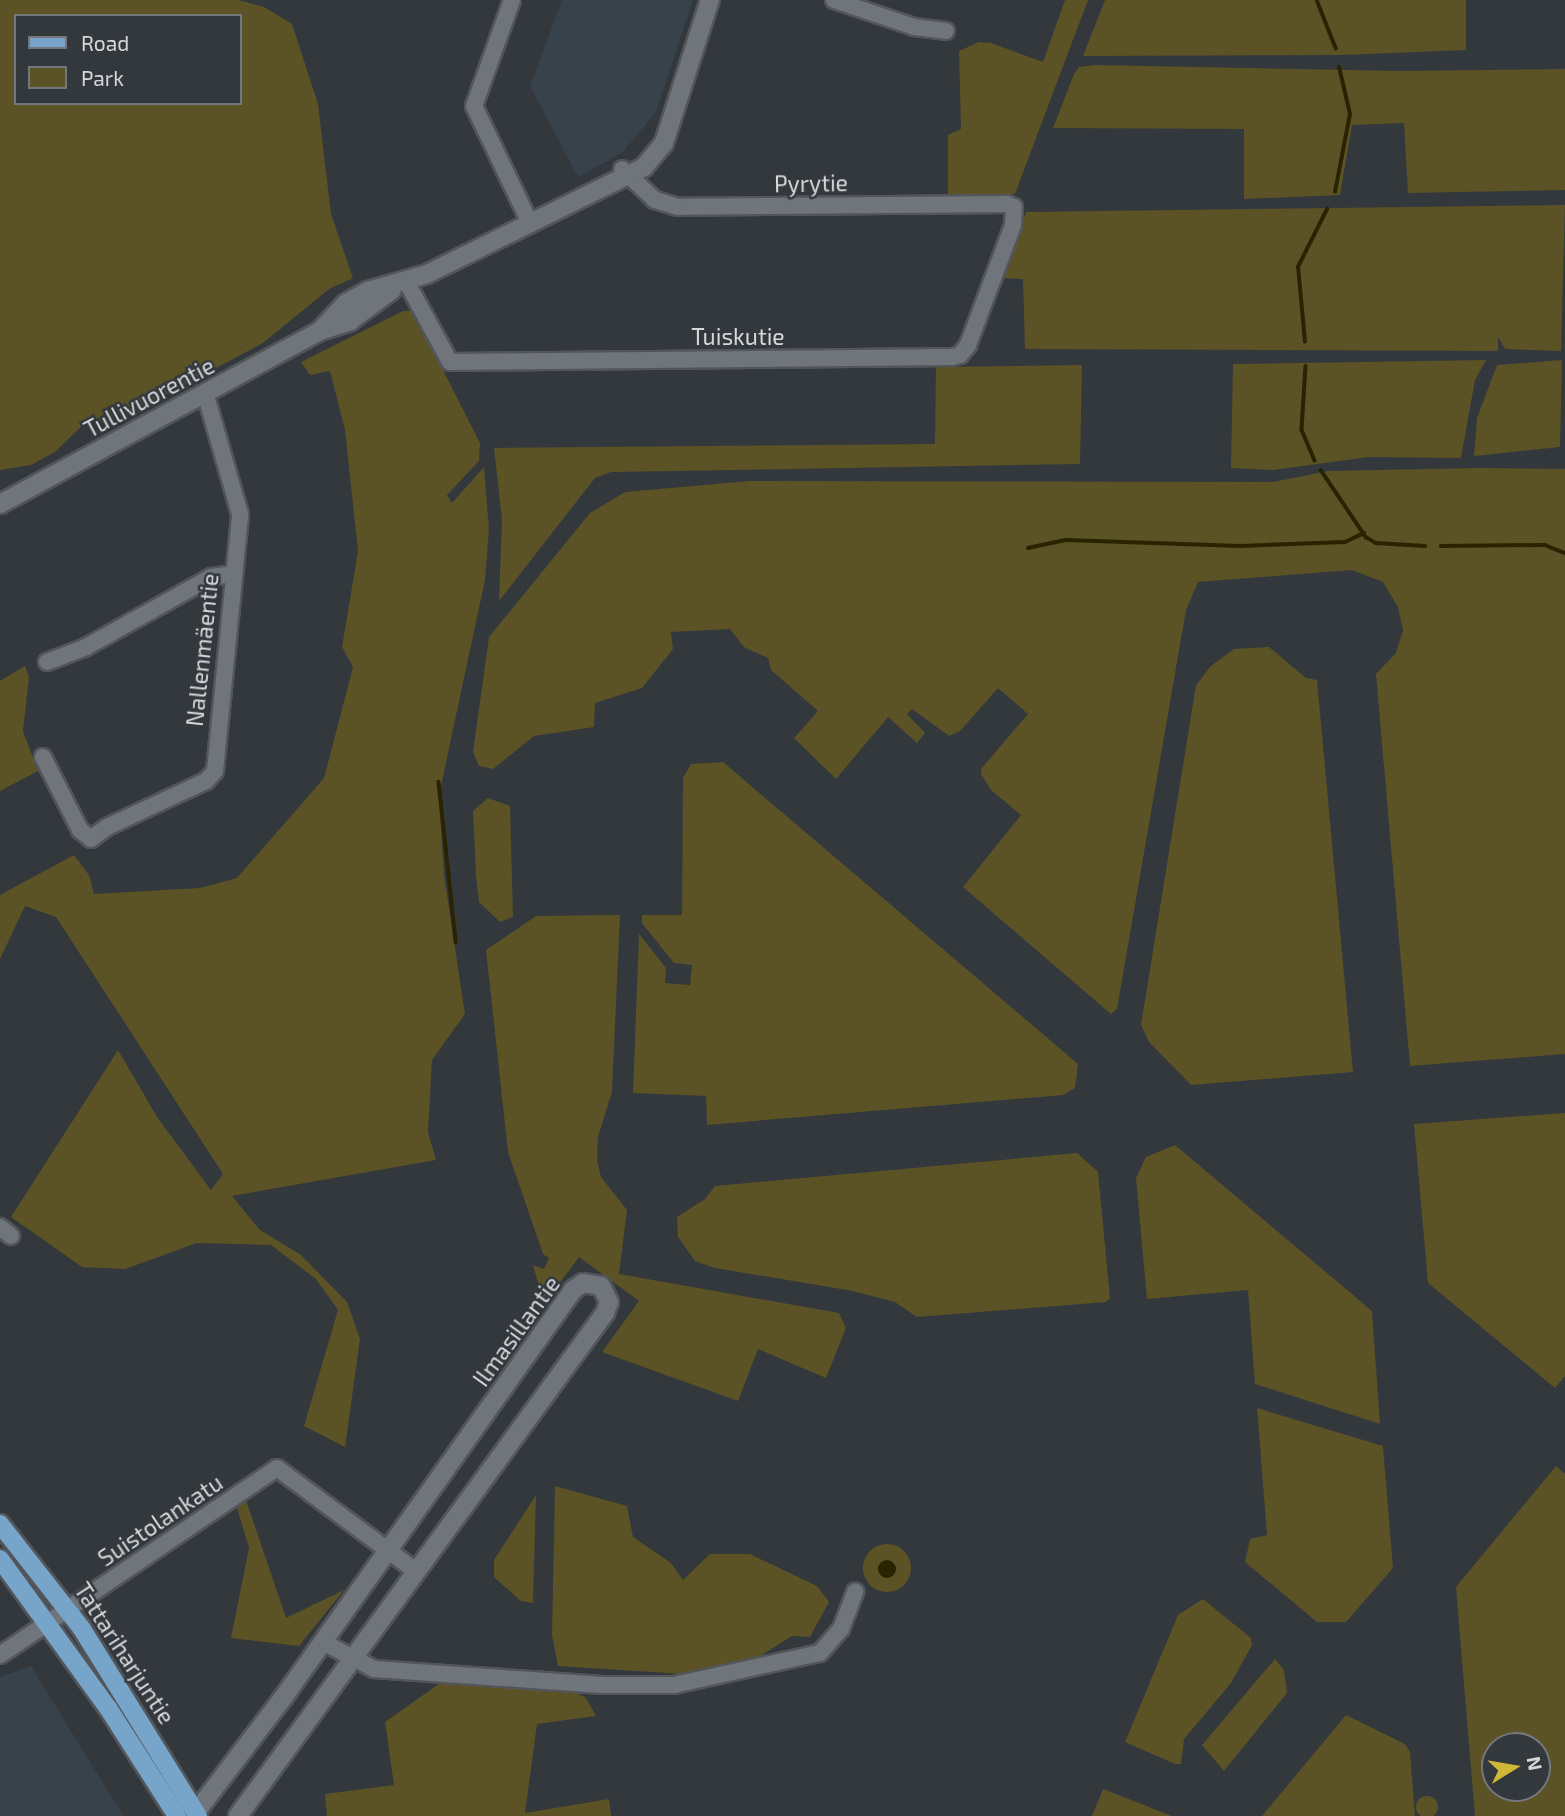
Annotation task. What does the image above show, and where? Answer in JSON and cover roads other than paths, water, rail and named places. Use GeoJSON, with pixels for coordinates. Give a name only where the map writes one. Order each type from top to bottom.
{"type":"FeatureCollection","features":[{"type":"Feature","properties":{"kind":"main road","name":"Tullivuorentie"},"geometry":{"type":"LineString","coordinates":[[0,504],[206,396],[320,331],[350,321],[406,281],[532,222],[626,173],[659,152],[710,0]]}},
{"type":"Feature","properties":{"kind":"main road","name":"Ilmasillantie"},"geometry":{"type":"LineString","coordinates":[[191,1815],[323,1642],[573,1290],[583,1283],[601,1286],[609,1302],[605,1313],[238,1816]]}},
{"type":"Feature","properties":{"kind":"main road","name":"Tattariharjuntie"},"geometry":{"type":"LineString","coordinates":[[0,1524],[69,1611],[126,1695],[191,1815]]}},
{"type":"Feature","properties":{"kind":"main road","name":"Tattariharjuntie"},"geometry":{"type":"LineString","coordinates":[[0,1559],[191,1815]]}},
{"type":"Feature","properties":{"kind":"street"},"geometry":{"type":"LineString","coordinates":[[512,0],[474,106],[532,222]]}},
{"type":"Feature","properties":{"kind":"street"},"geometry":{"type":"LineString","coordinates":[[834,0],[914,27],[946,31]]}},
{"type":"Feature","properties":{"kind":"street","name":"Pyrytie"},"geometry":{"type":"LineString","coordinates":[[626,173],[655,200],[677,207],[1014,207]]}},
{"type":"Feature","properties":{"kind":"street","name":"Tuiskutie"},"geometry":{"type":"LineString","coordinates":[[406,281],[450,362],[952,357],[960,355],[968,345],[1013,225],[1014,207]]}},
{"type":"Feature","properties":{"kind":"street","name":"Nallenmäentie"},"geometry":{"type":"LineString","coordinates":[[43,757],[80,830],[92,839],[107,827],[206,781],[215,771],[232,574],[240,514],[206,396]]}},
{"type":"Feature","properties":{"kind":"street"},"geometry":{"type":"LineString","coordinates":[[47,662],[86,648],[211,577],[232,574]]}},
{"type":"Feature","properties":{"kind":"street","name":"Suistolankatu"},"geometry":{"type":"LineString","coordinates":[[0,1655],[50,1625],[277,1468],[389,1550]]}},
{"type":"Feature","properties":{"kind":"street"},"geometry":{"type":"LineString","coordinates":[[389,1550],[417,1572]]}},
{"type":"Feature","properties":{"kind":"street"},"geometry":{"type":"LineString","coordinates":[[323,1642],[374,1669],[602,1685],[674,1685],[820,1653],[841,1629],[855,1591]]}},
{"type":"Feature","properties":{"kind":"waterway"},"geometry":{"type":"LineString","coordinates":[[1317,0],[1336,48]]}},
{"type":"Feature","properties":{"kind":"waterway"},"geometry":{"type":"LineString","coordinates":[[1335,192],[1350,114],[1339,67]]}},
{"type":"Feature","properties":{"kind":"waterway"},"geometry":{"type":"LineString","coordinates":[[1305,342],[1298,267],[1327,209]]}},
{"type":"Feature","properties":{"kind":"waterway"},"geometry":{"type":"LineString","coordinates":[[1306,366],[1302,430],[1315,460]]}},
{"type":"Feature","properties":{"kind":"waterway"},"geometry":{"type":"LineString","coordinates":[[1321,470],[1366,537],[1376,543],[1425,546]]}},
{"type":"Feature","properties":{"kind":"waterway"},"geometry":{"type":"LineString","coordinates":[[1028,548],[1066,540],[1240,546],[1345,542],[1364,533]]}},
{"type":"Feature","properties":{"kind":"waterway"},"geometry":{"type":"LineString","coordinates":[[1441,546],[1545,545],[1565,553]]}},
{"type":"Feature","properties":{"kind":"waterway"},"geometry":{"type":"LineString","coordinates":[[439,782],[456,942]]}}]}
